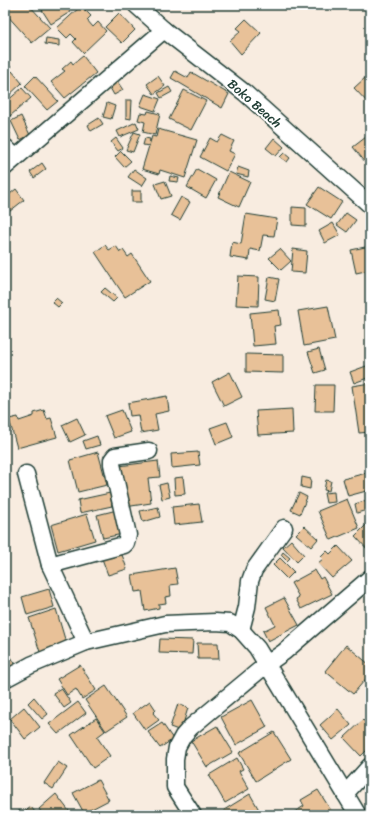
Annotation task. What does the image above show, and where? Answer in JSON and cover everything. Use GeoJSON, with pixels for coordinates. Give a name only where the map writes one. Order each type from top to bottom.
{"type":"FeatureCollection","features":[{"type":"Feature","properties":{"kind":"street","name":"Boko Beach"},"geometry":{"type":"LineString","coordinates":[[136,5],[164,30],[245,93],[370,205]]}},
{"type":"Feature","properties":{"kind":"street"},"geometry":{"type":"LineString","coordinates":[[8,157],[164,30]]}},
{"type":"Feature","properties":{"kind":"street"},"geometry":{"type":"LineString","coordinates":[[50,565],[124,545],[126,543],[128,535],[112,460],[115,456],[150,451]]}},
{"type":"Feature","properties":{"kind":"street"},"geometry":{"type":"LineString","coordinates":[[26,474],[50,565],[86,642]]}},
{"type":"Feature","properties":{"kind":"street"},"geometry":{"type":"LineString","coordinates":[[241,630],[247,607],[250,581],[254,570],[284,528]]}},
{"type":"Feature","properties":{"kind":"street"},"geometry":{"type":"LineString","coordinates":[[193,815],[175,787],[175,759],[177,747],[183,736],[191,727],[267,664],[284,652],[370,578]]}},
{"type":"Feature","properties":{"kind":"street"},"geometry":{"type":"LineString","coordinates":[[5,679],[30,665],[86,642],[165,624],[215,622],[230,623],[241,630],[257,648],[358,815]]}},
{"type":"Feature","properties":{"kind":"street"},"geometry":{"type":"LineString","coordinates":[[345,794],[370,766]]}},
{"type":"Feature","properties":{"kind":"building"},"geometry":{"type":"Polygon","coordinates":[[[5,5],[29,5],[50,28],[32,43],[5,13],[5,5]]]}},
{"type":"Feature","properties":{"kind":"building"},"geometry":{"type":"Polygon","coordinates":[[[49,5],[66,5],[70,12],[51,24],[42,10],[49,5]]]}},
{"type":"Feature","properties":{"kind":"building"},"geometry":{"type":"Polygon","coordinates":[[[81,6],[91,16],[87,20],[93,27],[98,22],[106,31],[83,53],[73,42],[76,39],[71,34],[67,38],[57,28],[81,6]]]}},
{"type":"Feature","properties":{"kind":"building"},"geometry":{"type":"Polygon","coordinates":[[[119,13],[135,30],[122,43],[105,27],[119,13]]]}},
{"type":"Feature","properties":{"kind":"building"},"geometry":{"type":"Polygon","coordinates":[[[246,19],[261,33],[241,54],[230,41],[241,31],[237,28],[246,19]]]}},
{"type":"Feature","properties":{"kind":"building"},"geometry":{"type":"Polygon","coordinates":[[[46,38],[59,40],[59,46],[45,44],[46,38]]]}},
{"type":"Feature","properties":{"kind":"building"},"geometry":{"type":"Polygon","coordinates":[[[83,56],[96,73],[65,98],[51,82],[65,71],[62,69],[71,61],[73,64],[83,56]]]}},
{"type":"Feature","properties":{"kind":"building"},"geometry":{"type":"Polygon","coordinates":[[[5,61],[11,67],[5,72],[5,61]]]}},
{"type":"Feature","properties":{"kind":"building"},"geometry":{"type":"Polygon","coordinates":[[[12,71],[22,83],[5,99],[5,77],[12,71]]]}},
{"type":"Feature","properties":{"kind":"building"},"geometry":{"type":"Polygon","coordinates":[[[175,71],[188,78],[191,72],[229,94],[222,108],[171,78],[175,71]]]}},
{"type":"Feature","properties":{"kind":"building"},"geometry":{"type":"Polygon","coordinates":[[[35,76],[58,101],[47,110],[25,86],[35,76]]]}},
{"type":"Feature","properties":{"kind":"building"},"geometry":{"type":"Polygon","coordinates":[[[158,76],[165,86],[154,94],[147,84],[158,76]]]}},
{"type":"Feature","properties":{"kind":"building"},"geometry":{"type":"Polygon","coordinates":[[[366,77],[370,81],[370,105],[354,88],[366,77]]]}},
{"type":"Feature","properties":{"kind":"building"},"geometry":{"type":"Polygon","coordinates":[[[117,81],[123,90],[114,95],[109,86],[117,81]]]}},
{"type":"Feature","properties":{"kind":"building"},"geometry":{"type":"Polygon","coordinates":[[[169,87],[172,92],[161,98],[158,93],[169,87]]]}},
{"type":"Feature","properties":{"kind":"building"},"geometry":{"type":"Polygon","coordinates":[[[22,88],[31,98],[10,116],[5,110],[5,103],[22,88]]]}},
{"type":"Feature","properties":{"kind":"building"},"geometry":{"type":"Polygon","coordinates":[[[184,90],[206,101],[191,130],[169,119],[184,90]]]}},
{"type":"Feature","properties":{"kind":"building"},"geometry":{"type":"Polygon","coordinates":[[[145,94],[160,99],[155,111],[140,106],[145,94]]]}},
{"type":"Feature","properties":{"kind":"building"},"geometry":{"type":"Polygon","coordinates":[[[126,100],[132,100],[131,119],[126,118],[126,100]]]}},
{"type":"Feature","properties":{"kind":"building"},"geometry":{"type":"Polygon","coordinates":[[[107,103],[115,106],[111,119],[103,117],[107,103]]]}},
{"type":"Feature","properties":{"kind":"building"},"geometry":{"type":"Polygon","coordinates":[[[148,111],[160,114],[155,135],[143,132],[145,122],[138,120],[140,113],[147,114],[148,111]]]}},
{"type":"Feature","properties":{"kind":"building"},"geometry":{"type":"Polygon","coordinates":[[[21,116],[30,135],[20,140],[11,121],[21,116]]]}},
{"type":"Feature","properties":{"kind":"building"},"geometry":{"type":"Polygon","coordinates":[[[99,118],[103,124],[91,131],[88,125],[99,118]]]}},
{"type":"Feature","properties":{"kind":"building"},"geometry":{"type":"Polygon","coordinates":[[[136,122],[139,129],[120,137],[117,131],[136,122]]]}},
{"type":"Feature","properties":{"kind":"building"},"geometry":{"type":"Polygon","coordinates":[[[158,129],[197,140],[185,178],[160,170],[159,174],[142,169],[152,136],[156,137],[158,129]]]}},
{"type":"Feature","properties":{"kind":"building"},"geometry":{"type":"Polygon","coordinates":[[[134,132],[140,134],[133,152],[126,150],[134,132]]]}},
{"type":"Feature","properties":{"kind":"building"},"geometry":{"type":"Polygon","coordinates":[[[370,134],[370,168],[353,147],[370,134]]]}},
{"type":"Feature","properties":{"kind":"building"},"geometry":{"type":"Polygon","coordinates":[[[222,135],[234,141],[229,151],[235,154],[226,171],[200,157],[210,138],[217,142],[222,135]]]}},
{"type":"Feature","properties":{"kind":"building"},"geometry":{"type":"Polygon","coordinates":[[[116,138],[123,148],[118,151],[111,142],[116,138]]]}},
{"type":"Feature","properties":{"kind":"building"},"geometry":{"type":"Polygon","coordinates":[[[145,138],[150,139],[149,146],[143,145],[145,138]]]}},
{"type":"Feature","properties":{"kind":"building"},"geometry":{"type":"Polygon","coordinates":[[[274,138],[284,147],[276,156],[266,148],[274,138]]]}},
{"type":"Feature","properties":{"kind":"building"},"geometry":{"type":"Polygon","coordinates":[[[121,151],[131,161],[124,167],[115,157],[121,151]]]}},
{"type":"Feature","properties":{"kind":"building"},"geometry":{"type":"Polygon","coordinates":[[[284,153],[290,158],[287,162],[280,157],[284,153]]]}},
{"type":"Feature","properties":{"kind":"building"},"geometry":{"type":"Polygon","coordinates":[[[42,163],[46,169],[34,178],[30,172],[42,163]]]}},
{"type":"Feature","properties":{"kind":"building"},"geometry":{"type":"Polygon","coordinates":[[[238,167],[249,171],[248,177],[236,174],[238,167]]]}},
{"type":"Feature","properties":{"kind":"building"},"geometry":{"type":"Polygon","coordinates":[[[134,169],[147,178],[142,186],[128,177],[134,169]]]}},
{"type":"Feature","properties":{"kind":"building"},"geometry":{"type":"Polygon","coordinates":[[[197,169],[216,180],[206,198],[187,187],[197,169]]]}},
{"type":"Feature","properties":{"kind":"building"},"geometry":{"type":"Polygon","coordinates":[[[229,172],[250,182],[239,207],[218,197],[229,172]]]}},
{"type":"Feature","properties":{"kind":"building"},"geometry":{"type":"Polygon","coordinates":[[[170,176],[179,178],[178,182],[169,181],[170,176]]]}},
{"type":"Feature","properties":{"kind":"building"},"geometry":{"type":"Polygon","coordinates":[[[165,181],[171,196],[161,199],[155,184],[165,181]]]}},
{"type":"Feature","properties":{"kind":"building"},"geometry":{"type":"Polygon","coordinates":[[[319,187],[342,202],[331,219],[307,204],[319,187]]]}},
{"type":"Feature","properties":{"kind":"building"},"geometry":{"type":"Polygon","coordinates":[[[16,189],[24,200],[5,215],[5,208],[7,207],[5,205],[5,198],[16,189]]]}},
{"type":"Feature","properties":{"kind":"building"},"geometry":{"type":"Polygon","coordinates":[[[132,191],[141,191],[141,202],[132,202],[132,191]]]}},
{"type":"Feature","properties":{"kind":"building"},"geometry":{"type":"Polygon","coordinates":[[[181,197],[190,202],[180,220],[171,215],[181,197]]]}},
{"type":"Feature","properties":{"kind":"building"},"geometry":{"type":"Polygon","coordinates":[[[292,207],[306,208],[306,226],[292,225],[292,207]]]}},
{"type":"Feature","properties":{"kind":"building"},"geometry":{"type":"Polygon","coordinates":[[[346,213],[356,220],[347,232],[337,225],[346,213]]]}},
{"type":"Feature","properties":{"kind":"building"},"geometry":{"type":"Polygon","coordinates":[[[246,214],[277,219],[274,236],[263,235],[260,251],[250,249],[249,260],[230,257],[232,242],[241,244],[246,214]]]}},
{"type":"Feature","properties":{"kind":"building"},"geometry":{"type":"Polygon","coordinates":[[[333,223],[340,235],[325,243],[319,231],[333,223]]]}},
{"type":"Feature","properties":{"kind":"building"},"geometry":{"type":"Polygon","coordinates":[[[105,245],[109,250],[116,246],[120,252],[123,250],[128,257],[132,254],[150,281],[125,297],[95,252],[105,245]]]}},
{"type":"Feature","properties":{"kind":"building"},"geometry":{"type":"Polygon","coordinates":[[[370,246],[370,270],[356,273],[351,250],[370,246]]]}},
{"type":"Feature","properties":{"kind":"building"},"geometry":{"type":"Polygon","coordinates":[[[280,249],[291,261],[281,270],[269,258],[280,249]]]}},
{"type":"Feature","properties":{"kind":"building"},"geometry":{"type":"Polygon","coordinates":[[[293,249],[307,251],[305,273],[291,272],[293,249]]]}},
{"type":"Feature","properties":{"kind":"building"},"geometry":{"type":"Polygon","coordinates":[[[238,276],[259,277],[258,306],[236,305],[238,276]]]}},
{"type":"Feature","properties":{"kind":"building"},"geometry":{"type":"Polygon","coordinates":[[[269,277],[279,279],[275,301],[265,299],[269,277]]]}},
{"type":"Feature","properties":{"kind":"building"},"geometry":{"type":"Polygon","coordinates":[[[105,288],[117,298],[113,302],[101,292],[105,288]]]}},
{"type":"Feature","properties":{"kind":"building"},"geometry":{"type":"Polygon","coordinates":[[[56,298],[62,303],[58,307],[52,302],[56,298]]]}},
{"type":"Feature","properties":{"kind":"building"},"geometry":{"type":"Polygon","coordinates":[[[328,306],[335,340],[304,346],[298,311],[328,306]]]}},
{"type":"Feature","properties":{"kind":"building"},"geometry":{"type":"Polygon","coordinates":[[[279,310],[281,325],[274,326],[276,344],[253,346],[250,313],[279,310]]]}},
{"type":"Feature","properties":{"kind":"building"},"geometry":{"type":"Polygon","coordinates":[[[319,349],[325,370],[315,373],[308,352],[319,349]]]}},
{"type":"Feature","properties":{"kind":"building"},"geometry":{"type":"Polygon","coordinates":[[[246,354],[283,355],[283,373],[246,372],[246,354]]]}},
{"type":"Feature","properties":{"kind":"building"},"geometry":{"type":"Polygon","coordinates":[[[369,365],[370,377],[354,383],[350,372],[369,365]]]}},
{"type":"Feature","properties":{"kind":"building"},"geometry":{"type":"Polygon","coordinates":[[[230,372],[242,397],[224,406],[212,382],[230,372]]]}},
{"type":"Feature","properties":{"kind":"building"},"geometry":{"type":"Polygon","coordinates":[[[370,383],[370,432],[359,433],[352,386],[370,383]]]}},
{"type":"Feature","properties":{"kind":"building"},"geometry":{"type":"Polygon","coordinates":[[[316,385],[334,385],[333,411],[315,411],[316,385]]]}},
{"type":"Feature","properties":{"kind":"building"},"geometry":{"type":"Polygon","coordinates":[[[167,396],[169,411],[155,414],[158,430],[141,433],[138,415],[130,416],[128,403],[167,396]]]}},
{"type":"Feature","properties":{"kind":"building"},"geometry":{"type":"Polygon","coordinates":[[[292,409],[293,433],[258,435],[256,411],[292,409]]]}},
{"type":"Feature","properties":{"kind":"building"},"geometry":{"type":"Polygon","coordinates":[[[44,410],[47,419],[51,418],[57,437],[17,448],[9,419],[18,417],[19,421],[34,416],[34,413],[44,410]]]}},
{"type":"Feature","properties":{"kind":"building"},"geometry":{"type":"Polygon","coordinates":[[[122,410],[131,432],[114,438],[105,416],[122,410]]]}},
{"type":"Feature","properties":{"kind":"building"},"geometry":{"type":"Polygon","coordinates":[[[77,418],[85,435],[70,442],[62,425],[77,418]]]}},
{"type":"Feature","properties":{"kind":"building"},"geometry":{"type":"Polygon","coordinates":[[[227,422],[233,437],[216,444],[210,428],[227,422]]]}},
{"type":"Feature","properties":{"kind":"building"},"geometry":{"type":"Polygon","coordinates":[[[97,436],[100,445],[86,449],[83,441],[97,436]]]}},
{"type":"Feature","properties":{"kind":"building"},"geometry":{"type":"Polygon","coordinates":[[[98,452],[107,485],[78,492],[70,460],[98,452]]]}},
{"type":"Feature","properties":{"kind":"building"},"geometry":{"type":"Polygon","coordinates":[[[198,452],[200,465],[172,468],[171,454],[198,452]]]}},
{"type":"Feature","properties":{"kind":"building"},"geometry":{"type":"Polygon","coordinates":[[[158,461],[160,477],[148,478],[151,503],[125,507],[119,466],[158,461]]]}},
{"type":"Feature","properties":{"kind":"building"},"geometry":{"type":"Polygon","coordinates":[[[370,472],[370,490],[348,496],[343,479],[370,472]]]}},
{"type":"Feature","properties":{"kind":"building"},"geometry":{"type":"Polygon","coordinates":[[[183,477],[185,494],[175,495],[174,478],[183,477]]]}},
{"type":"Feature","properties":{"kind":"building"},"geometry":{"type":"Polygon","coordinates":[[[302,477],[311,479],[310,489],[301,487],[302,477]]]}},
{"type":"Feature","properties":{"kind":"building"},"geometry":{"type":"Polygon","coordinates":[[[326,480],[331,481],[329,491],[324,490],[326,480]]]}},
{"type":"Feature","properties":{"kind":"building"},"geometry":{"type":"Polygon","coordinates":[[[167,483],[170,497],[162,499],[159,485],[167,483]]]}},
{"type":"Feature","properties":{"kind":"building"},"geometry":{"type":"Polygon","coordinates":[[[334,492],[335,502],[326,503],[324,493],[334,492]]]}},
{"type":"Feature","properties":{"kind":"building"},"geometry":{"type":"Polygon","coordinates":[[[110,493],[112,506],[80,513],[78,500],[110,493]]]}},
{"type":"Feature","properties":{"kind":"building"},"geometry":{"type":"Polygon","coordinates":[[[299,493],[307,497],[300,514],[291,510],[299,493]]]}},
{"type":"Feature","properties":{"kind":"building"},"geometry":{"type":"Polygon","coordinates":[[[347,499],[359,528],[331,540],[318,511],[347,499]]]}},
{"type":"Feature","properties":{"kind":"building"},"geometry":{"type":"Polygon","coordinates":[[[370,499],[370,509],[357,513],[355,504],[370,499]]]}},
{"type":"Feature","properties":{"kind":"building"},"geometry":{"type":"Polygon","coordinates":[[[199,504],[202,522],[174,525],[172,507],[199,504]]]}},
{"type":"Feature","properties":{"kind":"building"},"geometry":{"type":"Polygon","coordinates":[[[158,507],[160,517],[143,522],[140,511],[158,507]]]}},
{"type":"Feature","properties":{"kind":"building"},"geometry":{"type":"Polygon","coordinates":[[[117,510],[123,534],[103,538],[97,515],[117,510]]]}},
{"type":"Feature","properties":{"kind":"building"},"geometry":{"type":"Polygon","coordinates":[[[87,514],[95,540],[58,551],[51,525],[87,514]]]}},
{"type":"Feature","properties":{"kind":"building"},"geometry":{"type":"Polygon","coordinates":[[[370,521],[370,552],[355,536],[370,521]]]}},
{"type":"Feature","properties":{"kind":"building"},"geometry":{"type":"Polygon","coordinates":[[[304,526],[318,539],[311,547],[296,534],[304,526]]]}},
{"type":"Feature","properties":{"kind":"building"},"geometry":{"type":"Polygon","coordinates":[[[291,540],[304,555],[297,562],[283,547],[291,540]]]}},
{"type":"Feature","properties":{"kind":"building"},"geometry":{"type":"Polygon","coordinates":[[[338,546],[352,561],[332,578],[318,563],[323,559],[321,557],[327,551],[330,554],[338,546]]]}},
{"type":"Feature","properties":{"kind":"building"},"geometry":{"type":"Polygon","coordinates":[[[120,549],[127,569],[108,575],[101,556],[120,549]]]}},
{"type":"Feature","properties":{"kind":"building"},"geometry":{"type":"Polygon","coordinates":[[[283,552],[290,558],[287,561],[281,555],[283,552]]]}},
{"type":"Feature","properties":{"kind":"building"},"geometry":{"type":"Polygon","coordinates":[[[280,558],[294,572],[287,579],[273,565],[280,558]]]}},
{"type":"Feature","properties":{"kind":"building"},"geometry":{"type":"Polygon","coordinates":[[[175,568],[178,584],[170,585],[171,596],[165,597],[166,603],[159,604],[159,608],[145,611],[142,591],[135,592],[132,575],[175,568]]]}},
{"type":"Feature","properties":{"kind":"building"},"geometry":{"type":"Polygon","coordinates":[[[315,570],[320,579],[323,577],[332,594],[301,609],[296,599],[299,597],[291,583],[315,570]]]}},
{"type":"Feature","properties":{"kind":"building"},"geometry":{"type":"Polygon","coordinates":[[[49,589],[54,607],[27,615],[22,597],[49,589]]]}},
{"type":"Feature","properties":{"kind":"building"},"geometry":{"type":"Polygon","coordinates":[[[284,598],[299,625],[268,641],[263,631],[275,625],[266,607],[284,598]]]}},
{"type":"Feature","properties":{"kind":"building"},"geometry":{"type":"Polygon","coordinates":[[[56,609],[67,646],[41,655],[29,618],[56,609]]]}},
{"type":"Feature","properties":{"kind":"building"},"geometry":{"type":"Polygon","coordinates":[[[160,639],[193,640],[192,654],[159,653],[160,639]]]}},
{"type":"Feature","properties":{"kind":"building"},"geometry":{"type":"Polygon","coordinates":[[[197,643],[218,643],[219,659],[198,659],[197,643]]]}},
{"type":"Feature","properties":{"kind":"building"},"geometry":{"type":"Polygon","coordinates":[[[346,645],[370,665],[370,674],[353,694],[325,671],[346,645]]]}},
{"type":"Feature","properties":{"kind":"building"},"geometry":{"type":"Polygon","coordinates":[[[10,655],[17,667],[5,673],[5,658],[10,655]]]}},
{"type":"Feature","properties":{"kind":"building"},"geometry":{"type":"Polygon","coordinates":[[[80,665],[96,690],[82,699],[76,689],[67,695],[57,679],[80,665]]]}},
{"type":"Feature","properties":{"kind":"building"},"geometry":{"type":"Polygon","coordinates":[[[106,686],[127,717],[106,731],[85,700],[106,686]]]}},
{"type":"Feature","properties":{"kind":"building"},"geometry":{"type":"Polygon","coordinates":[[[61,688],[71,703],[64,708],[53,693],[61,688]]]}},
{"type":"Feature","properties":{"kind":"building"},"geometry":{"type":"Polygon","coordinates":[[[34,697],[48,714],[42,719],[28,703],[34,697]]]}},
{"type":"Feature","properties":{"kind":"building"},"geometry":{"type":"Polygon","coordinates":[[[252,700],[267,727],[236,745],[221,717],[252,700]]]}},
{"type":"Feature","properties":{"kind":"building"},"geometry":{"type":"Polygon","coordinates":[[[150,701],[156,710],[153,713],[159,720],[145,730],[133,713],[150,701]]]}},
{"type":"Feature","properties":{"kind":"building"},"geometry":{"type":"Polygon","coordinates":[[[78,702],[86,713],[58,734],[49,724],[78,702]]]}},
{"type":"Feature","properties":{"kind":"building"},"geometry":{"type":"Polygon","coordinates":[[[178,704],[188,708],[181,731],[170,727],[178,704]]]}},
{"type":"Feature","properties":{"kind":"building"},"geometry":{"type":"Polygon","coordinates":[[[24,707],[40,727],[25,739],[10,719],[24,707]]]}},
{"type":"Feature","properties":{"kind":"building"},"geometry":{"type":"Polygon","coordinates":[[[338,709],[351,725],[333,740],[320,725],[338,709]]]}},
{"type":"Feature","properties":{"kind":"building"},"geometry":{"type":"Polygon","coordinates":[[[96,718],[105,731],[97,737],[110,756],[93,768],[71,735],[96,718]]]}},
{"type":"Feature","properties":{"kind":"building"},"geometry":{"type":"Polygon","coordinates":[[[363,720],[370,727],[370,747],[361,756],[344,738],[363,720]]]}},
{"type":"Feature","properties":{"kind":"building"},"geometry":{"type":"Polygon","coordinates":[[[162,723],[173,739],[160,748],[148,732],[162,723]]]}},
{"type":"Feature","properties":{"kind":"building"},"geometry":{"type":"Polygon","coordinates":[[[217,726],[233,752],[207,767],[191,741],[217,726]]]}},
{"type":"Feature","properties":{"kind":"building"},"geometry":{"type":"Polygon","coordinates":[[[274,732],[291,759],[256,781],[239,753],[274,732]]]}},
{"type":"Feature","properties":{"kind":"building"},"geometry":{"type":"Polygon","coordinates":[[[237,758],[243,769],[239,771],[249,789],[225,803],[209,775],[237,758]]]}},
{"type":"Feature","properties":{"kind":"building"},"geometry":{"type":"Polygon","coordinates":[[[58,762],[67,768],[53,789],[44,783],[58,762]]]}},
{"type":"Feature","properties":{"kind":"building"},"geometry":{"type":"Polygon","coordinates":[[[98,780],[109,800],[84,813],[73,793],[98,780]]]}},
{"type":"Feature","properties":{"kind":"building"},"geometry":{"type":"Polygon","coordinates":[[[318,790],[334,815],[294,815],[293,813],[304,806],[301,800],[318,790]]]}},
{"type":"Feature","properties":{"kind":"building"},"geometry":{"type":"Polygon","coordinates":[[[56,794],[72,815],[43,815],[39,809],[56,794]]]}},
{"type":"Feature","properties":{"kind":"building"},"geometry":{"type":"Polygon","coordinates":[[[250,794],[262,815],[227,815],[224,810],[250,794]]]}},
{"type":"Feature","properties":{"kind":"building"},"geometry":{"type":"Polygon","coordinates":[[[31,807],[35,812],[31,815],[14,815],[20,810],[23,813],[31,807]]]}}]}
